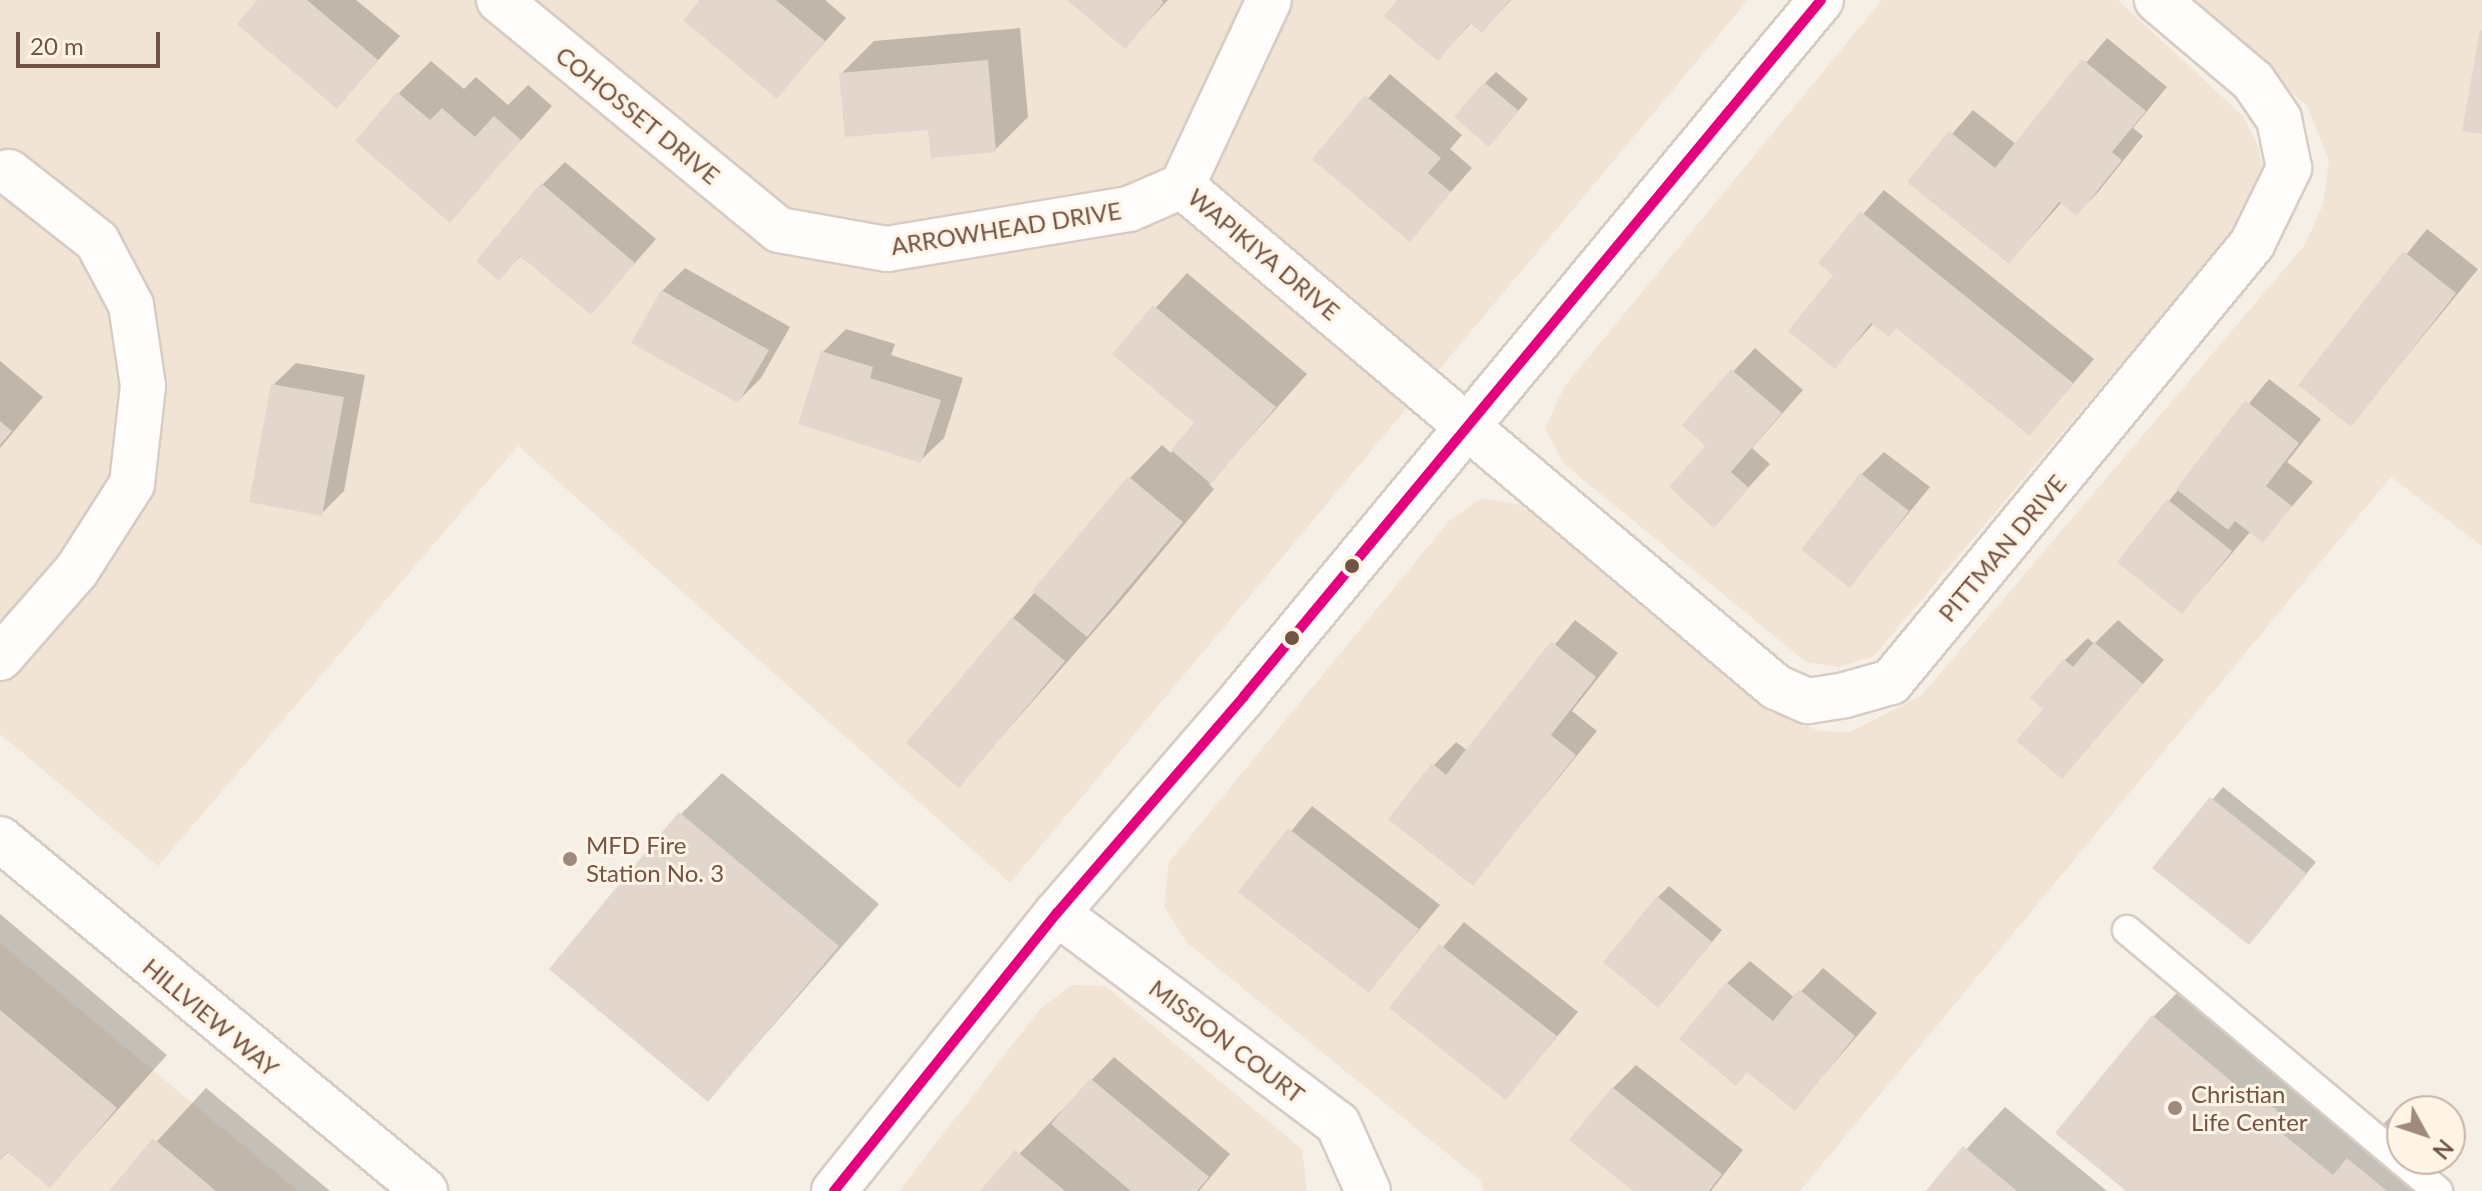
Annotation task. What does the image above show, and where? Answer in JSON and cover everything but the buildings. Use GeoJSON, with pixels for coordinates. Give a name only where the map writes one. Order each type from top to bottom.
{"type":"FeatureCollection","features":[{"type":"Feature","properties":{"kind":"street","name":"COHOSSET DRIVE"},"geometry":{"type":"LineString","coordinates":[[499,0],[779,230]]}},
{"type":"Feature","properties":{"kind":"street","name":"WAPIKIYA DRIVE"},"geometry":{"type":"LineString","coordinates":[[1269,0],[1182,186],[1467,423]]}},
{"type":"Feature","properties":{"kind":"street"},"geometry":{"type":"LineString","coordinates":[[834,1191],[1057,913],[1244,696],[1467,423],[1821,0]]}},
{"type":"Feature","properties":{"kind":"street","name":"PITTMAN DRIVE"},"geometry":{"type":"LineString","coordinates":[[1467,423],[1776,687],[1808,701],[1891,682],[2252,244],[2289,168],[2279,119],[2253,81],[2157,0]]}},
{"type":"Feature","properties":{"kind":"street"},"geometry":{"type":"LineString","coordinates":[[0,658],[77,570],[132,484],[143,386],[131,305],[97,241],[9,172]]}},
{"type":"Feature","properties":{"kind":"street","name":"ARROWHEAD DRIVE"},"geometry":{"type":"LineString","coordinates":[[779,230],[887,249],[1129,209],[1182,186]]}},
{"type":"Feature","properties":{"kind":"street","name":"HILLVIEW WAY"},"geometry":{"type":"LineString","coordinates":[[0,839],[425,1191]]}},
{"type":"Feature","properties":{"kind":"street","name":"MISSION COURT"},"geometry":{"type":"LineString","coordinates":[[1057,913],[1338,1124],[1368,1191]]}},
{"type":"Feature","properties":{"kind":"lane"},"geometry":{"type":"LineString","coordinates":[[2127,930],[2438,1191]]}},
{"type":"Feature","properties":{"kind":"shaded area"},"geometry":{"type":"Polygon","coordinates":[[[0,0],[1748,0],[1010,883],[518,446],[158,866],[0,734],[0,0]]]}},
{"type":"Feature","properties":{"kind":"shaded area"},"geometry":{"type":"Polygon","coordinates":[[[1882,0],[2118,0],[2243,116],[2259,148],[2264,181],[2243,219],[1874,656],[1839,667],[1806,662],[1564,464],[1545,428],[1564,387],[1882,0]]]}},
{"type":"Feature","properties":{"kind":"shaded area"},"geometry":{"type":"Polygon","coordinates":[[[2185,0],[2482,0],[2482,546],[2391,477],[1800,1191],[1484,1191],[1480,1180],[1187,943],[1164,906],[1169,862],[1449,521],[1482,498],[1521,505],[1764,707],[1819,731],[1850,732],[1921,696],[2304,246],[2323,205],[2329,160],[2307,106],[2185,0]]]}},
{"type":"Feature","properties":{"kind":"shaded area"},"geometry":{"type":"Polygon","coordinates":[[[0,943],[298,1191],[0,1191],[0,943]]]}},
{"type":"Feature","properties":{"kind":"shaded area"},"geometry":{"type":"Polygon","coordinates":[[[1072,985],[1105,986],[1302,1149],[1307,1191],[899,1191],[1040,1009],[1072,985]]]}},
{"type":"Feature","properties":{"kind":"transit line"},"geometry":{"type":"LineString","coordinates":[[834,1191],[1057,913],[1244,696],[1821,0]]}},
{"type":"Feature","properties":{"kind":"place","name":"MFD Fire Station No. 3"},"geometry":{"type":"Point","coordinates":[570,859]}},
{"type":"Feature","properties":{"kind":"place","name":"Christian Life Center"},"geometry":{"type":"Point","coordinates":[2175,1108]}}]}
